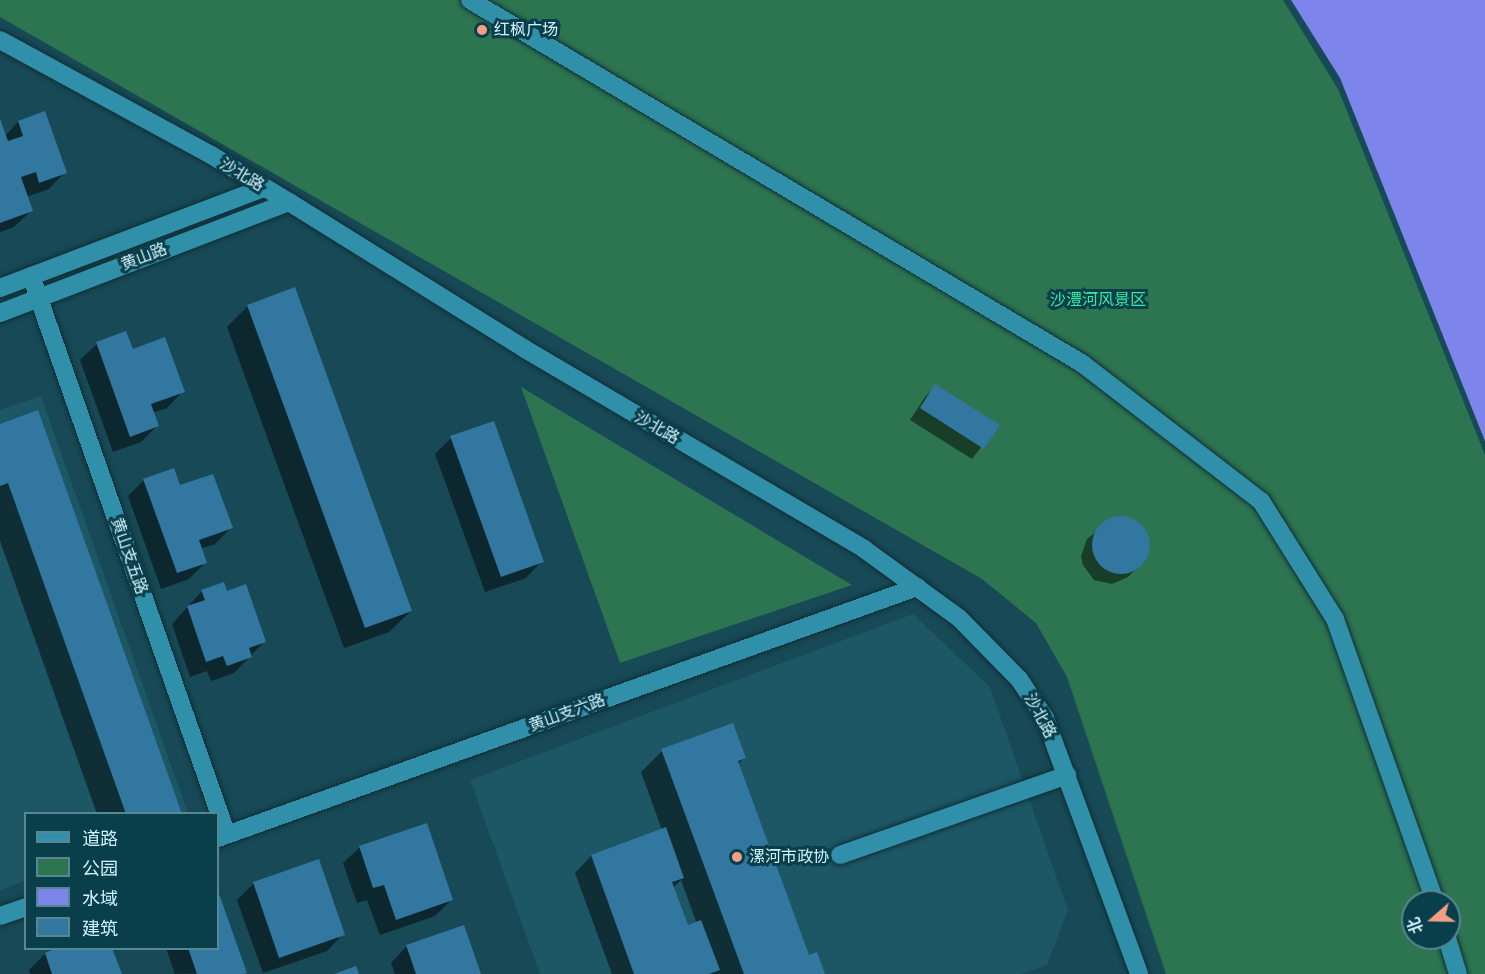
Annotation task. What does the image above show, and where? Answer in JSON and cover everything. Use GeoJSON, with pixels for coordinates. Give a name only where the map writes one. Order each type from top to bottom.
{"type":"FeatureCollection","features":[{"type":"Feature","properties":{"kind":"street"},"geometry":{"type":"LineString","coordinates":[[470,0],[1083,364],[1261,501],[1335,619],[1431,890]]}},
{"type":"Feature","properties":{"kind":"street","name":"沙北路"},"geometry":{"type":"LineString","coordinates":[[0,40],[211,155],[289,202],[525,349],[864,549],[959,618],[1020,679],[1045,718],[1139,974]]}},
{"type":"Feature","properties":{"kind":"street","name":"黄山路"},"geometry":{"type":"LineString","coordinates":[[0,288],[263,188]]}},
{"type":"Feature","properties":{"kind":"street","name":"黄山路"},"geometry":{"type":"LineString","coordinates":[[0,313],[289,202]]}},
{"type":"Feature","properties":{"kind":"street","name":"黄山支五路"},"geometry":{"type":"LineString","coordinates":[[31,276],[213,812]]}},
{"type":"Feature","properties":{"kind":"street","name":"黄山支六路"},"geometry":{"type":"LineString","coordinates":[[222,837],[917,587]]}},
{"type":"Feature","properties":{"kind":"street"},"geometry":{"type":"LineString","coordinates":[[840,855],[1067,775]]}},
{"type":"Feature","properties":{"kind":"street"},"geometry":{"type":"LineString","coordinates":[[0,916],[24,908]]}},
{"type":"Feature","properties":{"kind":"street"},"geometry":{"type":"LineString","coordinates":[[1451,950],[1458,974]]}},
{"type":"Feature","properties":{"kind":"shaded area"},"geometry":{"type":"Polygon","coordinates":[[[41,396],[188,812],[24,812],[24,881],[0,890],[0,410],[41,396]]]}},
{"type":"Feature","properties":{"kind":"shaded area","name":"漯河市政协"},"geometry":{"type":"Polygon","coordinates":[[[913,614],[990,687],[1068,910],[1047,965],[1021,974],[540,974],[470,780],[913,614]]]}},
{"type":"Feature","properties":{"kind":"green space","name":"沙澧河风景区"},"geometry":{"type":"Polygon","coordinates":[[[0,0],[1283,0],[1338,89],[1485,455],[1485,974],[1166,974],[1067,677],[1036,623],[982,579],[0,17],[0,0]]]}},
{"type":"Feature","properties":{"kind":"green space"},"geometry":{"type":"Polygon","coordinates":[[[521,387],[852,585],[620,663],[521,387]]]}},
{"type":"Feature","properties":{"kind":"water"},"geometry":{"type":"Polygon","coordinates":[[[1291,0],[1485,0],[1485,441],[1340,78],[1291,0]]]}},
{"type":"Feature","properties":{"kind":"building"},"geometry":{"type":"Polygon","coordinates":[[[45,111],[67,173],[39,183],[36,172],[21,177],[33,211],[0,223],[0,119],[8,141],[23,136],[18,121],[45,111]]]}},
{"type":"Feature","properties":{"kind":"building"},"geometry":{"type":"Polygon","coordinates":[[[295,287],[412,611],[365,628],[247,305],[295,287]]]}},
{"type":"Feature","properties":{"kind":"building"},"geometry":{"type":"Polygon","coordinates":[[[126,331],[133,349],[165,337],[185,392],[151,404],[159,426],[130,437],[96,342],[126,331]]]}},
{"type":"Feature","properties":{"kind":"building"},"geometry":{"type":"Polygon","coordinates":[[[935,384],[1000,425],[984,449],[920,408],[935,384]]]}},
{"type":"Feature","properties":{"kind":"building"},"geometry":{"type":"Polygon","coordinates":[[[38,410],[181,812],[125,812],[8,483],[0,486],[0,424],[38,410]]]}},
{"type":"Feature","properties":{"kind":"building"},"geometry":{"type":"Polygon","coordinates":[[[494,421],[544,562],[501,577],[450,436],[494,421]]]}},
{"type":"Feature","properties":{"kind":"building"},"geometry":{"type":"Polygon","coordinates":[[[174,468],[180,485],[213,474],[233,528],[199,540],[207,563],[177,573],[143,479],[174,468]]]}},
{"type":"Feature","properties":{"kind":"building"},"geometry":{"type":"Polygon","coordinates":[[[1115,516],[1127,516],[1142,524],[1150,539],[1150,551],[1142,566],[1127,574],[1115,574],[1100,566],[1092,551],[1092,539],[1100,524],[1115,516]]]}},
{"type":"Feature","properties":{"kind":"building"},"geometry":{"type":"Polygon","coordinates":[[[224,582],[227,591],[246,584],[266,642],[249,648],[252,657],[227,666],[223,656],[206,662],[187,606],[205,600],[201,590],[224,582]]]}},
{"type":"Feature","properties":{"kind":"building","name":"漯河市政协"},"geometry":{"type":"Polygon","coordinates":[[[733,723],[746,758],[738,761],[809,955],[817,952],[825,974],[744,974],[661,749],[733,723]]]}},
{"type":"Feature","properties":{"kind":"building"},"geometry":{"type":"Polygon","coordinates":[[[427,823],[453,900],[396,920],[384,885],[373,888],[359,846],[427,823]]]}},
{"type":"Feature","properties":{"kind":"building"},"geometry":{"type":"Polygon","coordinates":[[[666,827],[684,878],[672,882],[688,925],[701,920],[720,970],[709,974],[634,974],[591,855],[666,827]]]}},
{"type":"Feature","properties":{"kind":"building"},"geometry":{"type":"Polygon","coordinates":[[[319,859],[345,935],[279,958],[253,882],[319,859]]]}},
{"type":"Feature","properties":{"kind":"building"},"geometry":{"type":"Polygon","coordinates":[[[219,894],[247,973],[197,974],[189,950],[219,950],[219,894]]]}},
{"type":"Feature","properties":{"kind":"building"},"geometry":{"type":"Polygon","coordinates":[[[464,925],[481,974],[416,974],[406,945],[464,925]]]}},
{"type":"Feature","properties":{"kind":"building"},"geometry":{"type":"Polygon","coordinates":[[[52,950],[113,950],[122,974],[52,974],[45,953],[52,950]]]}},
{"type":"Feature","properties":{"kind":"building"},"geometry":{"type":"Polygon","coordinates":[[[356,966],[359,974],[334,974],[356,966]]]}},
{"type":"Feature","properties":{"kind":"place","name":"红枫广场"},"geometry":{"type":"Point","coordinates":[482,30]}},
{"type":"Feature","properties":{"kind":"place","name":"漯河市政协"},"geometry":{"type":"Point","coordinates":[737,857]}}]}
